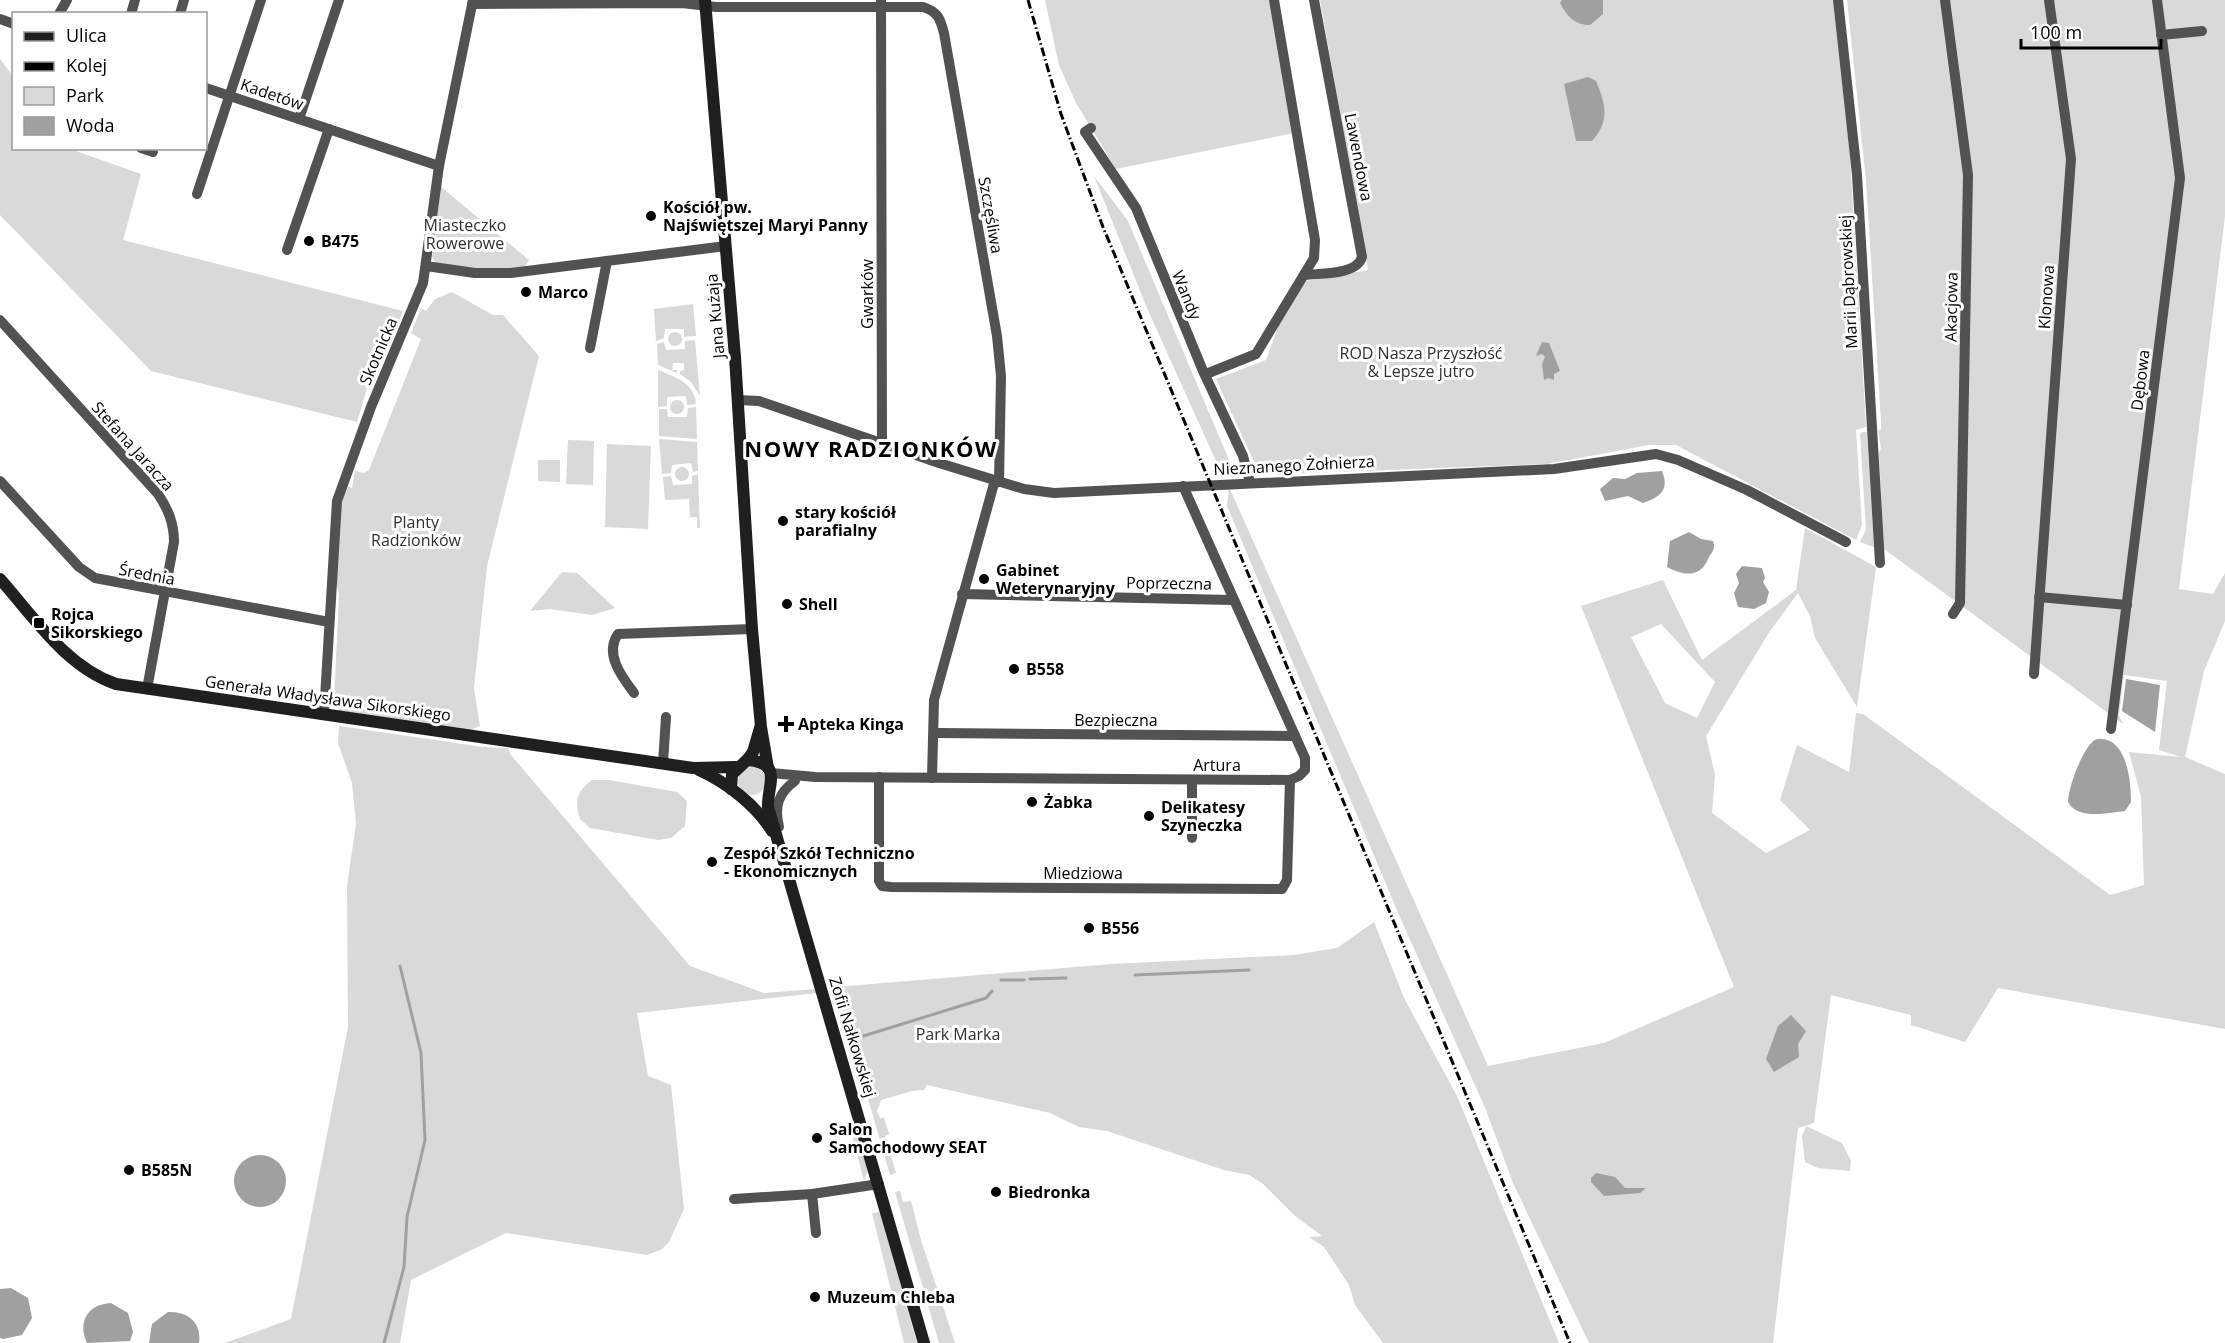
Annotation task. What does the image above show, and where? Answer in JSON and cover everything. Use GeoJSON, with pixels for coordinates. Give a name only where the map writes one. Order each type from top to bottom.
{"type":"FeatureCollection","features":[{"type":"Feature","properties":{"kind":"street"},"geometry":{"type":"LineString","coordinates":[[196,194],[230,100],[229,95],[261,0]]}},
{"type":"Feature","properties":{"kind":"street"},"geometry":{"type":"LineString","coordinates":[[298,119],[339,0]]}},
{"type":"Feature","properties":{"kind":"street"},"geometry":{"type":"LineString","coordinates":[[1206,374],[1256,354],[1314,258],[1315,240],[1275,0]]}},
{"type":"Feature","properties":{"kind":"street","name":"Lawendowa"},"geometry":{"type":"LineString","coordinates":[[1305,275],[1351,269],[1360,263],[1362,257],[1314,0]]}},
{"type":"Feature","properties":{"kind":"street","name":"Marii Dąbrowskiej"},"geometry":{"type":"LineString","coordinates":[[1838,0],[1857,174],[1880,563]]}},
{"type":"Feature","properties":{"kind":"street","name":"Akacjowa"},"geometry":{"type":"LineString","coordinates":[[1945,0],[1968,175],[1960,603],[1953,614]]}},
{"type":"Feature","properties":{"kind":"street","name":"Klonowa"},"geometry":{"type":"LineString","coordinates":[[2034,674],[2071,159],[2049,0]]}},
{"type":"Feature","properties":{"kind":"street","name":"Dębowa"},"geometry":{"type":"LineString","coordinates":[[2111,729],[2180,178],[2157,0]]}},
{"type":"Feature","properties":{"kind":"street"},"geometry":{"type":"LineString","coordinates":[[473,2],[705,2],[716,7],[881,4]]}},
{"type":"Feature","properties":{"kind":"street","name":"Skotnicka"},"geometry":{"type":"LineString","coordinates":[[324,714],[337,501],[371,407],[421,289],[439,166],[473,2]]}},
{"type":"Feature","properties":{"kind":"street","name":"Jana Kużaja"},"geometry":{"type":"LineString","coordinates":[[705,2],[738,400],[752,629],[761,727],[770,780],[768,807],[780,845]]}},
{"type":"Feature","properties":{"kind":"street","name":"Gwarków"},"geometry":{"type":"LineString","coordinates":[[881,4],[882,444]]}},
{"type":"Feature","properties":{"kind":"street","name":"Szczęśliwa"},"geometry":{"type":"LineString","coordinates":[[881,4],[923,7],[934,11],[940,18],[999,351],[997,481],[962,594],[934,700],[932,778]]}},
{"type":"Feature","properties":{"kind":"street"},"geometry":{"type":"LineString","coordinates":[[2161,35],[2202,31]]}},
{"type":"Feature","properties":{"kind":"street","name":"Kadetów"},"geometry":{"type":"LineString","coordinates":[[207,88],[439,166]]}},
{"type":"Feature","properties":{"kind":"street","name":"Wandy"},"geometry":{"type":"LineString","coordinates":[[1091,128],[1085,132],[1136,208],[1243,456],[1250,482]]}},
{"type":"Feature","properties":{"kind":"street"},"geometry":{"type":"LineString","coordinates":[[287,250],[329,129]]}},
{"type":"Feature","properties":{"kind":"street"},"geometry":{"type":"LineString","coordinates":[[147,150],[153,152]]}},
{"type":"Feature","properties":{"kind":"street"},"geometry":{"type":"LineString","coordinates":[[426,266],[494,274],[726,246]]}},
{"type":"Feature","properties":{"kind":"street"},"geometry":{"type":"LineString","coordinates":[[590,348],[608,261]]}},
{"type":"Feature","properties":{"kind":"street","name":"Stefana Jaracza"},"geometry":{"type":"LineString","coordinates":[[0,320],[168,508],[174,542],[147,689]]}},
{"type":"Feature","properties":{"kind":"street","name":"Nieznanego Żołnierza"},"geometry":{"type":"LineString","coordinates":[[738,400],[768,403],[882,444],[997,481],[1054,493],[1554,469],[1656,454],[1678,460],[1747,490],[1846,542]]}},
{"type":"Feature","properties":{"kind":"street","name":"Średnia"},"geometry":{"type":"LineString","coordinates":[[0,481],[88,575],[102,581],[329,622]]}},
{"type":"Feature","properties":{"kind":"street"},"geometry":{"type":"LineString","coordinates":[[1183,486],[1306,765],[1303,774],[1290,780]]}},
{"type":"Feature","properties":{"kind":"street","name":"Generała Władysława Sikorskiego"},"geometry":{"type":"LineString","coordinates":[[0,579],[78,664],[106,681],[147,689],[693,768]]}},
{"type":"Feature","properties":{"kind":"street","name":"Poprzeczna"},"geometry":{"type":"LineString","coordinates":[[962,594],[1232,600]]}},
{"type":"Feature","properties":{"kind":"street"},"geometry":{"type":"LineString","coordinates":[[2039,597],[2127,604]]}},
{"type":"Feature","properties":{"kind":"street"},"geometry":{"type":"LineString","coordinates":[[634,693],[614,664],[614,640],[618,634],[752,629]]}},
{"type":"Feature","properties":{"kind":"street"},"geometry":{"type":"LineString","coordinates":[[663,763],[666,717]]}},
{"type":"Feature","properties":{"kind":"street","name":"Jana Kużaja"},"geometry":{"type":"LineString","coordinates":[[742,763],[753,752],[761,727]]}},
{"type":"Feature","properties":{"kind":"street","name":"Bezpieczna"},"geometry":{"type":"LineString","coordinates":[[938,733],[1295,736]]}},
{"type":"Feature","properties":{"kind":"street"},"geometry":{"type":"LineString","coordinates":[[731,789],[732,774],[742,763]]}},
{"type":"Feature","properties":{"kind":"street"},"geometry":{"type":"LineString","coordinates":[[693,768],[762,763],[770,780],[755,801],[741,799]]}},
{"type":"Feature","properties":{"kind":"street"},"geometry":{"type":"LineString","coordinates":[[693,768],[712,775],[764,818],[780,845]]}},
{"type":"Feature","properties":{"kind":"street","name":"Artura"},"geometry":{"type":"LineString","coordinates":[[770,780],[795,781],[815,777]]}},
{"type":"Feature","properties":{"kind":"street","name":"Artura"},"geometry":{"type":"LineString","coordinates":[[770,780],[815,777],[1290,780]]}},
{"type":"Feature","properties":{"kind":"street","name":"Miedziowa"},"geometry":{"type":"LineString","coordinates":[[879,777],[879,881],[882,886],[1278,889],[1284,888],[1287,880],[1290,780]]}},
{"type":"Feature","properties":{"kind":"street"},"geometry":{"type":"LineString","coordinates":[[1192,780],[1192,838]]}},
{"type":"Feature","properties":{"kind":"street"},"geometry":{"type":"LineString","coordinates":[[780,845],[776,808],[783,791],[795,781]]}},
{"type":"Feature","properties":{"kind":"street","name":"Zofii Nałkowskiej"},"geometry":{"type":"LineString","coordinates":[[780,845],[924,1343]]}},
{"type":"Feature","properties":{"kind":"street"},"geometry":{"type":"LineString","coordinates":[[734,1199],[812,1194],[879,1184]]}},
{"type":"Feature","properties":{"kind":"street"},"geometry":{"type":"LineString","coordinates":[[812,1194],[816,1233]]}},
{"type":"Feature","properties":{"kind":"green space"},"geometry":{"type":"Polygon","coordinates":[[[1045,0],[1270,0],[1294,133],[1116,169],[1076,103],[1059,65],[1045,0]]]}},
{"type":"Feature","properties":{"kind":"green space","name":"ROD Nasza Przyszłość & Lepsze jutro"},"geometry":{"type":"Polygon","coordinates":[[[1320,0],[1833,0],[1850,156],[1866,427],[1856,430],[1862,525],[1856,540],[1676,445],[1649,445],[1547,464],[1260,475],[1216,379],[1266,360],[1279,324],[1305,281],[1368,270],[1320,0]]]}},
{"type":"Feature","properties":{"kind":"green space"},"geometry":{"type":"Polygon","coordinates":[[[1847,0],[2225,0],[2225,216],[2179,589],[2213,594],[2225,573],[2225,621],[2204,671],[2185,757],[2225,774],[2225,1029],[1998,988],[1965,1042],[1911,1025],[1911,1015],[1831,995],[1814,1123],[1798,1128],[1773,1343],[1589,1343],[1513,1183],[1486,1110],[1399,915],[1227,506],[1229,487],[1488,1066],[1604,1043],[1734,987],[1581,606],[1663,580],[1702,660],[1796,590],[1805,528],[1876,567],[1857,707],[1815,638],[1810,616],[1798,593],[1770,631],[1706,736],[1715,775],[1712,813],[1766,853],[1810,830],[1780,800],[1797,745],[1849,772],[1856,713],[1863,714],[2110,895],[2144,885],[2141,797],[2129,752],[2181,757],[2159,750],[2167,681],[2124,675],[2119,715],[2123,724],[1884,549],[1879,453],[1881,448],[1878,430],[1881,429],[1881,421],[1866,180],[1847,0]],[[1661,624],[1631,637],[1665,703],[1697,718],[1715,682],[1661,624]]]}},
{"type":"Feature","properties":{"kind":"green space"},"geometry":{"type":"Polygon","coordinates":[[[0,59],[12,75],[12,150],[73,150],[141,174],[123,240],[403,311],[380,365],[376,369],[371,388],[367,388],[357,422],[151,371],[0,215],[0,59]]]}},
{"type":"Feature","properties":{"kind":"green space"},"geometry":{"type":"Polygon","coordinates":[[[1094,176],[1128,221],[1232,467],[1220,470],[1147,308],[1094,176]]]}},
{"type":"Feature","properties":{"kind":"green space","name":"Miasteczko Rowerowe"},"geometry":{"type":"Polygon","coordinates":[[[441,187],[529,260],[524,268],[471,269],[435,262],[432,257],[441,187]]]}},
{"type":"Feature","properties":{"kind":"green space","name":"Planty Radzionków"},"geometry":{"type":"Polygon","coordinates":[[[452,292],[493,315],[503,315],[539,356],[487,566],[474,688],[480,726],[470,730],[339,711],[334,702],[339,595],[336,582],[341,504],[347,486],[352,488],[355,471],[364,473],[369,470],[421,339],[411,333],[421,308],[426,311],[435,299],[452,292]]]}},
{"type":"Feature","properties":{"kind":"green space"},"geometry":{"type":"Polygon","coordinates":[[[693,304],[696,336],[684,337],[684,329],[665,329],[664,338],[656,341],[654,309],[693,304]]]}},
{"type":"Feature","properties":{"kind":"green space"},"geometry":{"type":"Polygon","coordinates":[[[672,332],[678,332],[682,339],[678,346],[672,346],[668,342],[668,336],[672,332]]]}},
{"type":"Feature","properties":{"kind":"green space"},"geometry":{"type":"Polygon","coordinates":[[[695,340],[700,396],[691,382],[680,374],[680,371],[684,370],[684,363],[673,363],[672,370],[677,370],[677,373],[658,365],[657,344],[664,342],[666,350],[685,349],[685,341],[695,340]]]}},
{"type":"Feature","properties":{"kind":"green space"},"geometry":{"type":"Polygon","coordinates":[[[658,370],[677,378],[688,386],[695,397],[696,404],[687,405],[686,396],[667,397],[667,406],[658,407],[658,370]]]}},
{"type":"Feature","properties":{"kind":"green space"},"geometry":{"type":"Polygon","coordinates":[[[674,400],[680,400],[684,407],[680,414],[674,414],[670,410],[670,404],[674,400]]]}},
{"type":"Feature","properties":{"kind":"green space"},"geometry":{"type":"Polygon","coordinates":[[[696,407],[697,439],[659,436],[659,409],[667,409],[668,417],[687,417],[688,408],[696,407]]]}},
{"type":"Feature","properties":{"kind":"green space"},"geometry":{"type":"Polygon","coordinates":[[[1867,432],[1874,547],[1860,542],[1866,530],[1860,434],[1867,432]]]}},
{"type":"Feature","properties":{"kind":"green space"},"geometry":{"type":"Polygon","coordinates":[[[659,439],[697,442],[698,471],[693,472],[691,463],[672,465],[671,473],[662,474],[659,439]]]}},
{"type":"Feature","properties":{"kind":"green space"},"geometry":{"type":"Polygon","coordinates":[[[568,440],[594,441],[593,485],[566,484],[568,440]]]}},
{"type":"Feature","properties":{"kind":"green space"},"geometry":{"type":"Polygon","coordinates":[[[607,444],[651,446],[648,529],[605,527],[607,444]]]}},
{"type":"Feature","properties":{"kind":"green space"},"geometry":{"type":"Polygon","coordinates":[[[538,460],[560,460],[560,482],[538,481],[538,460]]]}},
{"type":"Feature","properties":{"kind":"green space"},"geometry":{"type":"Polygon","coordinates":[[[679,467],[685,467],[689,474],[685,481],[679,481],[675,477],[675,471],[679,467]]]}},
{"type":"Feature","properties":{"kind":"green space"},"geometry":{"type":"Polygon","coordinates":[[[698,474],[700,528],[697,528],[697,517],[690,517],[689,499],[665,500],[663,477],[671,476],[673,485],[692,484],[692,476],[698,474]]]}},
{"type":"Feature","properties":{"kind":"green space"},"geometry":{"type":"Polygon","coordinates":[[[562,572],[577,573],[615,608],[592,615],[550,609],[530,611],[562,572]]]}},
{"type":"Feature","properties":{"kind":"green space"},"geometry":{"type":"Polygon","coordinates":[[[339,726],[483,747],[508,748],[511,755],[690,966],[764,993],[816,989],[817,993],[637,1013],[648,1076],[671,1085],[684,1209],[669,1242],[662,1249],[647,1255],[506,1233],[411,1280],[400,1343],[225,1343],[291,1319],[348,1027],[347,886],[356,824],[352,783],[338,743],[339,726]]]}},
{"type":"Feature","properties":{"kind":"green space"},"geometry":{"type":"Polygon","coordinates":[[[752,767],[762,771],[766,781],[762,791],[752,795],[742,791],[738,781],[742,771],[752,767]]]}},
{"type":"Feature","properties":{"kind":"green space"},"geometry":{"type":"Polygon","coordinates":[[[592,780],[609,780],[677,792],[687,801],[685,826],[671,838],[658,840],[590,828],[580,819],[577,802],[580,792],[592,780]]]}},
{"type":"Feature","properties":{"kind":"green space","name":"Park Marka"},"geometry":{"type":"Polygon","coordinates":[[[1374,922],[1404,998],[1457,1096],[1559,1343],[1383,1343],[1355,1305],[1349,1285],[1324,1247],[1309,1237],[1322,1236],[1295,1216],[1262,1183],[1249,1175],[1224,1170],[1107,1131],[1079,1127],[1050,1113],[927,1085],[924,1090],[881,1100],[877,1111],[880,1118],[884,1118],[889,1134],[885,1136],[896,1173],[890,1175],[836,987],[1112,964],[1294,955],[1337,948],[1374,922]]]}},
{"type":"Feature","properties":{"kind":"green space"},"geometry":{"type":"Polygon","coordinates":[[[853,1121],[868,1170],[864,1181],[850,1126],[853,1121]]]}},
{"type":"Feature","properties":{"kind":"green space"},"geometry":{"type":"Polygon","coordinates":[[[1806,1126],[1842,1143],[1851,1161],[1850,1171],[1818,1168],[1805,1162],[1802,1136],[1806,1126]]]}},
{"type":"Feature","properties":{"kind":"green space"},"geometry":{"type":"Polygon","coordinates":[[[900,1191],[903,1202],[911,1201],[921,1240],[955,1343],[939,1343],[895,1192],[900,1191]]]}},
{"type":"Feature","properties":{"kind":"green space"},"geometry":{"type":"Polygon","coordinates":[[[880,1212],[917,1343],[904,1343],[872,1213],[880,1212]]]}},
{"type":"Feature","properties":{"kind":"water"},"geometry":{"type":"Polygon","coordinates":[[[1562,0],[1603,0],[1603,14],[1590,25],[1580,23],[1565,12],[1560,3],[1562,0]]]}},
{"type":"Feature","properties":{"kind":"water"},"geometry":{"type":"Polygon","coordinates":[[[1588,77],[1596,81],[1604,105],[1604,120],[1592,141],[1576,141],[1564,84],[1588,77]]]}},
{"type":"Feature","properties":{"kind":"water"},"geometry":{"type":"Polygon","coordinates":[[[1542,342],[1549,343],[1560,371],[1554,374],[1554,380],[1548,378],[1544,380],[1542,364],[1545,357],[1542,354],[1536,356],[1542,342]]]}},
{"type":"Feature","properties":{"kind":"water"},"geometry":{"type":"Polygon","coordinates":[[[1662,471],[1665,483],[1662,492],[1643,503],[1628,496],[1605,501],[1600,489],[1613,478],[1625,479],[1637,473],[1662,471]]]}},
{"type":"Feature","properties":{"kind":"water"},"geometry":{"type":"Polygon","coordinates":[[[1689,532],[1701,539],[1713,541],[1714,546],[1701,570],[1691,574],[1667,567],[1670,541],[1689,532]]]}},
{"type":"Feature","properties":{"kind":"water"},"geometry":{"type":"Polygon","coordinates":[[[1742,566],[1762,568],[1765,578],[1763,582],[1769,592],[1766,603],[1754,609],[1738,607],[1734,593],[1739,583],[1736,574],[1742,566]]]}},
{"type":"Feature","properties":{"kind":"water"},"geometry":{"type":"Polygon","coordinates":[[[2126,679],[2160,685],[2155,732],[2122,711],[2126,679]]]}},
{"type":"Feature","properties":{"kind":"water"},"geometry":{"type":"Polygon","coordinates":[[[2097,739],[2107,740],[2115,745],[2125,762],[2130,783],[2131,802],[2125,811],[2102,814],[2086,813],[2072,808],[2068,802],[2082,757],[2092,742],[2097,739]]]}},
{"type":"Feature","properties":{"kind":"water"},"geometry":{"type":"Polygon","coordinates":[[[1791,1015],[1806,1031],[1798,1044],[1799,1057],[1774,1072],[1766,1059],[1778,1026],[1791,1015]]]}},
{"type":"Feature","properties":{"kind":"water"},"geometry":{"type":"Polygon","coordinates":[[[260,1155],[270,1157],[278,1163],[284,1171],[286,1181],[284,1191],[278,1199],[270,1205],[260,1207],[250,1205],[242,1199],[236,1191],[234,1181],[236,1171],[242,1163],[250,1157],[260,1155]]]}},
{"type":"Feature","properties":{"kind":"water"},"geometry":{"type":"Polygon","coordinates":[[[1596,1173],[1615,1177],[1625,1188],[1646,1188],[1640,1193],[1604,1196],[1591,1182],[1591,1178],[1596,1173]]]}},
{"type":"Feature","properties":{"kind":"water"},"geometry":{"type":"Polygon","coordinates":[[[11,1288],[28,1298],[32,1318],[22,1335],[3,1339],[0,1338],[0,1289],[11,1288]]]}},
{"type":"Feature","properties":{"kind":"water"},"geometry":{"type":"Polygon","coordinates":[[[111,1303],[128,1313],[133,1332],[130,1341],[87,1343],[83,1328],[87,1316],[96,1307],[111,1303]]]}},
{"type":"Feature","properties":{"kind":"water"},"geometry":{"type":"Polygon","coordinates":[[[168,1312],[181,1313],[192,1319],[198,1329],[199,1343],[149,1343],[152,1324],[168,1312]]]}},
{"type":"Feature","properties":{"kind":"waterway"},"geometry":{"type":"LineString","coordinates":[[384,1343],[404,1267],[407,1217],[425,1140],[421,1053],[400,966]]}},
{"type":"Feature","properties":{"kind":"waterway"},"geometry":{"type":"LineString","coordinates":[[1135,975],[1249,970]]}},
{"type":"Feature","properties":{"kind":"waterway"},"geometry":{"type":"LineString","coordinates":[[1030,979],[1066,978]]}},
{"type":"Feature","properties":{"kind":"waterway"},"geometry":{"type":"LineString","coordinates":[[1001,980],[1024,980]]}},
{"type":"Feature","properties":{"kind":"waterway"},"geometry":{"type":"LineString","coordinates":[[857,1038],[986,998],[992,991]]}},
{"type":"Feature","properties":{"kind":"railway"},"geometry":{"type":"LineString","coordinates":[[1028,0],[1061,114],[1103,227],[1570,1343]]}},
{"type":"Feature","properties":{"kind":"place","name":"Kościół pw. Najświętszej Maryi Panny"},"geometry":{"type":"Point","coordinates":[651,216]}},
{"type":"Feature","properties":{"kind":"place","name":"B475"},"geometry":{"type":"Point","coordinates":[309,241]}},
{"type":"Feature","properties":{"kind":"place","name":"Marco"},"geometry":{"type":"Point","coordinates":[526,292]}},
{"type":"Feature","properties":{"kind":"place","name":"stary kościół parafialny"},"geometry":{"type":"Point","coordinates":[783,521]}},
{"type":"Feature","properties":{"kind":"place","name":"Gabinet Weterynaryjny"},"geometry":{"type":"Point","coordinates":[984,579]}},
{"type":"Feature","properties":{"kind":"place","name":"Shell"},"geometry":{"type":"Point","coordinates":[787,604]}},
{"type":"Feature","properties":{"kind":"place","name":"Rojca Sikorskiego"},"geometry":{"type":"Point","coordinates":[39,623]}},
{"type":"Feature","properties":{"kind":"place","name":"B558"},"geometry":{"type":"Point","coordinates":[1014,669]}},
{"type":"Feature","properties":{"kind":"place","name":"Apteka Kinga"},"geometry":{"type":"Point","coordinates":[786,724]}},
{"type":"Feature","properties":{"kind":"place","name":"Żabka"},"geometry":{"type":"Point","coordinates":[1032,802]}},
{"type":"Feature","properties":{"kind":"place","name":"Delikatesy Szyneczka"},"geometry":{"type":"Point","coordinates":[1149,816]}},
{"type":"Feature","properties":{"kind":"place","name":"Zespół Szkół Techniczno - Ekonomicznych"},"geometry":{"type":"Point","coordinates":[712,862]}},
{"type":"Feature","properties":{"kind":"place","name":"B556"},"geometry":{"type":"Point","coordinates":[1089,928]}},
{"type":"Feature","properties":{"kind":"place","name":"Salon Samochodowy SEAT"},"geometry":{"type":"Point","coordinates":[817,1138]}},
{"type":"Feature","properties":{"kind":"place","name":"B585N"},"geometry":{"type":"Point","coordinates":[129,1170]}},
{"type":"Feature","properties":{"kind":"place","name":"Biedronka"},"geometry":{"type":"Point","coordinates":[996,1192]}},
{"type":"Feature","properties":{"kind":"place","name":"Muzeum Chleba"},"geometry":{"type":"Point","coordinates":[815,1297]}},
{"type":"Feature","properties":{"kind":"district","name":"NOWY RADZIONKÓW"},"geometry":{"type":"Point","coordinates":[871,449]}}]}
